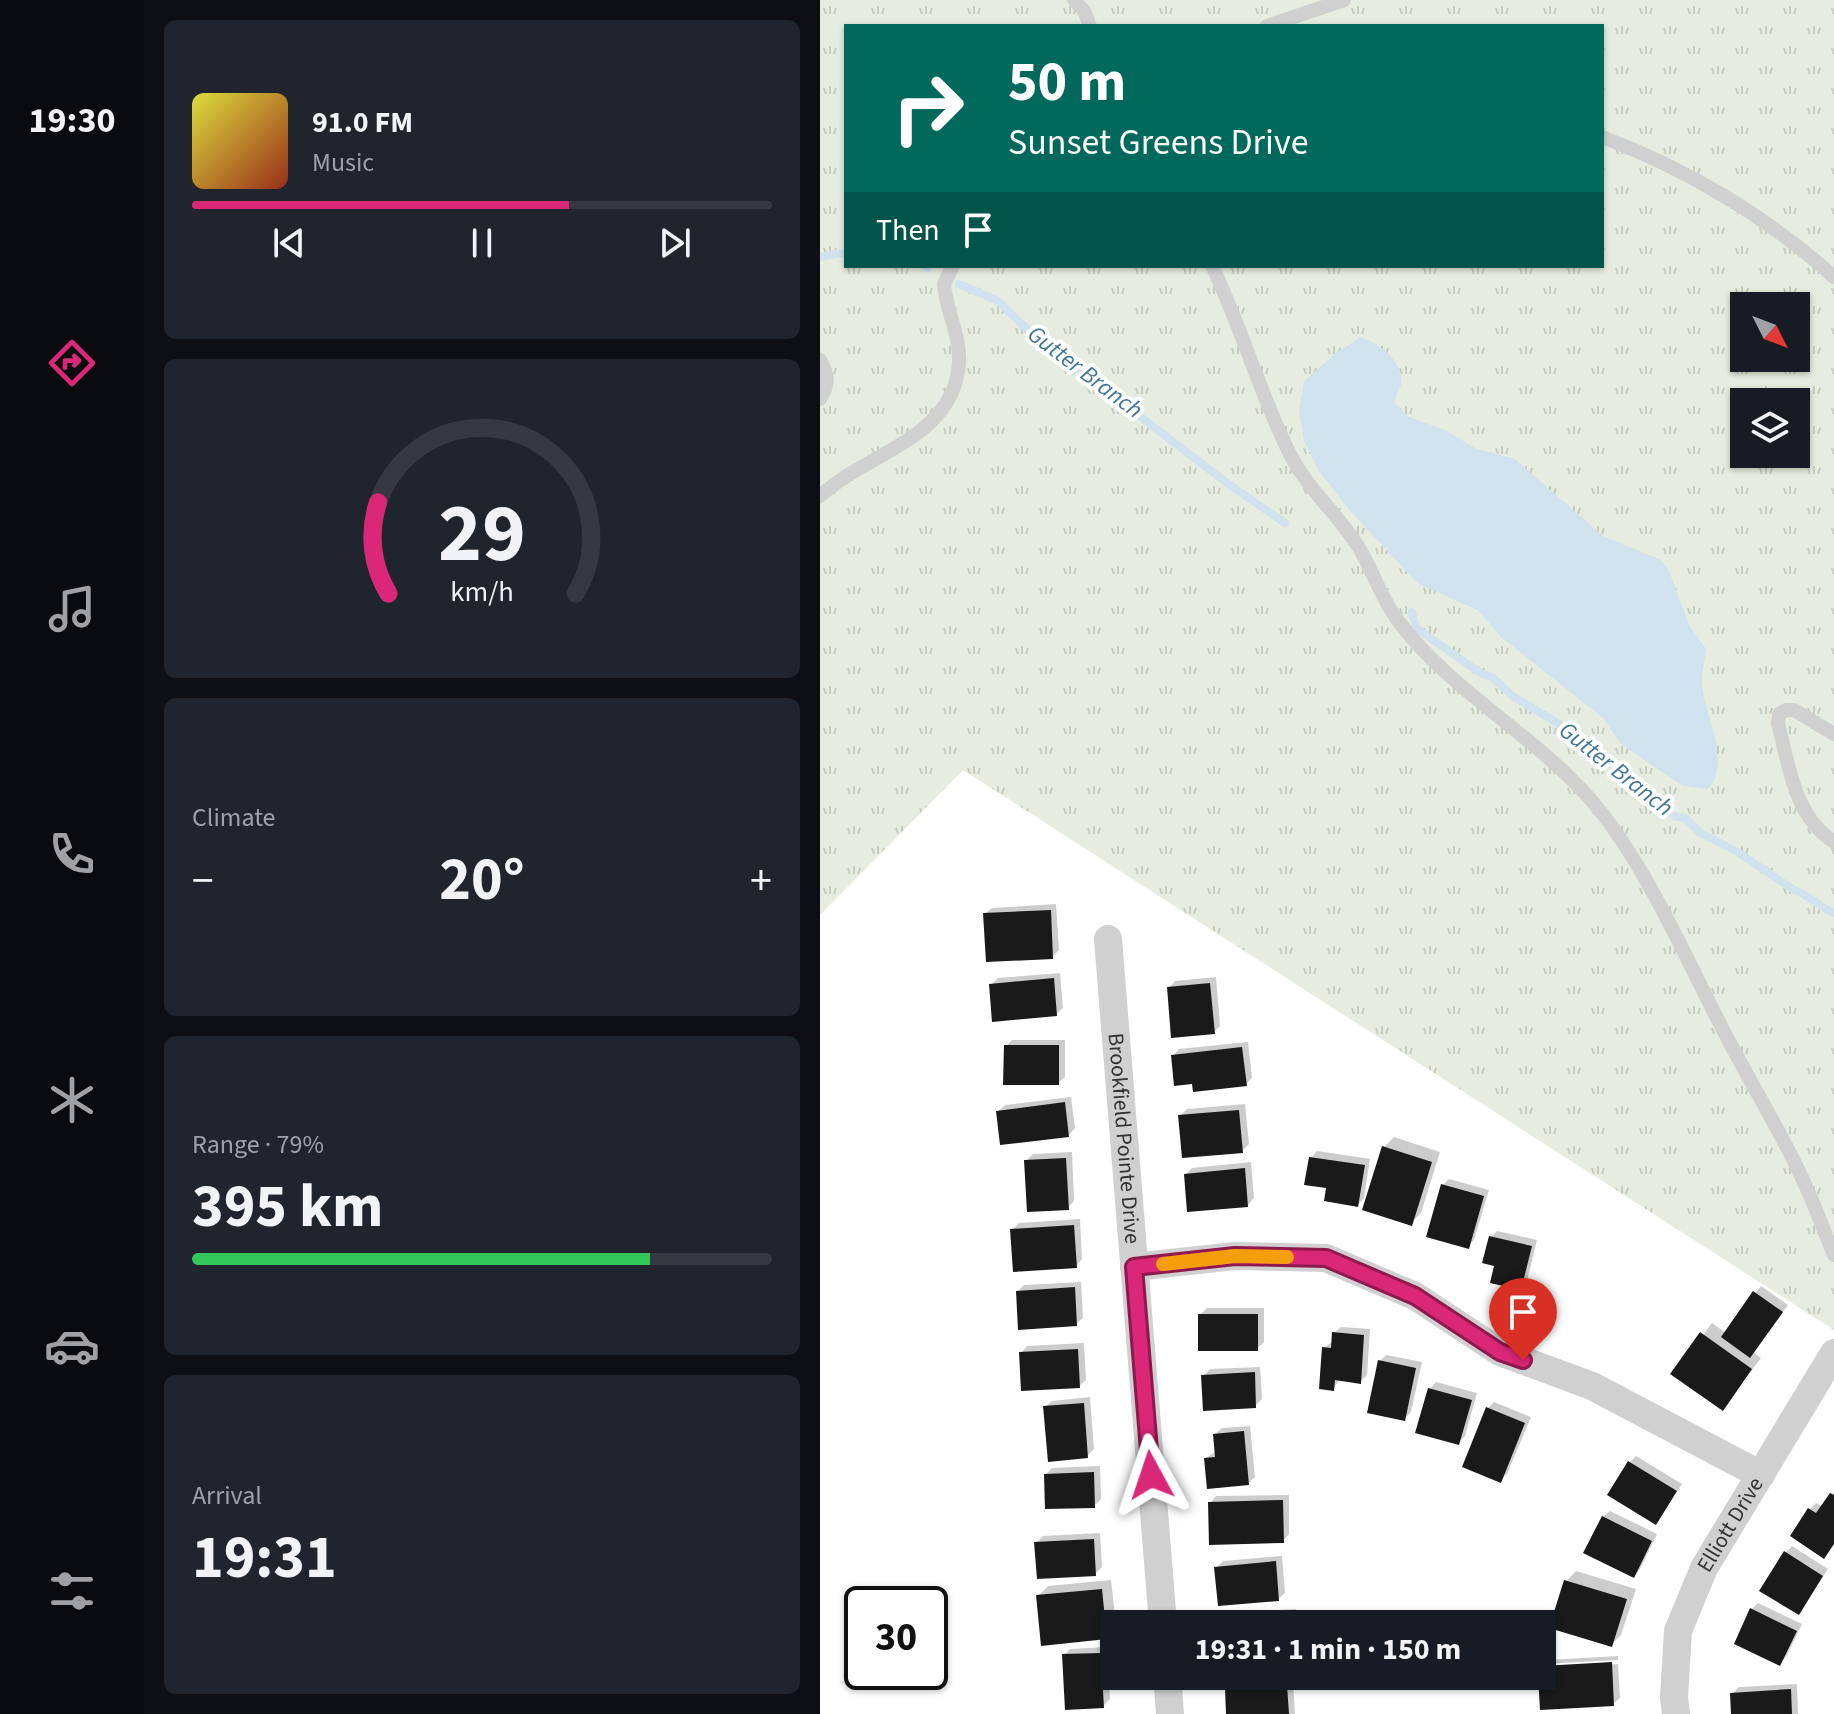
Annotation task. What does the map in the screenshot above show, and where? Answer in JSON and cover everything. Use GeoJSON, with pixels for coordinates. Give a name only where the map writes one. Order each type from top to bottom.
{"type":"FeatureCollection","features":[{"type":"Feature","properties":{"kind":"street","name":"Brookfield Pointe Drive"},"geometry":{"type":"LineString","coordinates":[[1108,939],[1162,1610]]}},
{"type":"Feature","properties":{"kind":"street"},"geometry":{"type":"LineString","coordinates":[[1134,1267],[1235,1256],[1326,1258],[1415,1296],[1500,1352],[1592,1386],[1761,1475]]}},
{"type":"Feature","properties":{"kind":"street","name":"Elliott Drive"},"geometry":{"type":"LineString","coordinates":[[1676,1714],[1674,1697],[1678,1631],[1704,1568],[1834,1353]]}},
{"type":"Feature","properties":{"kind":"street"},"geometry":{"type":"LineString","coordinates":[[1168,1690],[1170,1714]]}},
{"type":"Feature","properties":{"kind":"lane"},"geometry":{"type":"LineString","coordinates":[[1074,0],[1084,11],[1089,24]]}},
{"type":"Feature","properties":{"kind":"lane"},"geometry":{"type":"LineString","coordinates":[[1273,24],[1344,0]]}},
{"type":"Feature","properties":{"kind":"lane"},"geometry":{"type":"LineString","coordinates":[[1604,138],[1629,147],[1709,188],[1797,244],[1834,277]]}},
{"type":"Feature","properties":{"kind":"lane"},"geometry":{"type":"LineString","coordinates":[[820,496],[833,484],[918,435],[940,412],[954,385],[959,365],[958,339],[944,284],[952,268]]}},
{"type":"Feature","properties":{"kind":"lane"},"geometry":{"type":"LineString","coordinates":[[1213,268],[1288,452],[1312,490],[1346,528],[1363,554],[1379,592],[1398,621],[1424,652],[1582,789],[1612,824],[1771,1117],[1804,1182],[1834,1255]]}},
{"type":"Feature","properties":{"kind":"lane"},"geometry":{"type":"LineString","coordinates":[[820,360],[827,373],[828,386],[820,399]]}},
{"type":"Feature","properties":{"kind":"lane"},"geometry":{"type":"LineString","coordinates":[[1834,734],[1794,710],[1779,714],[1778,723],[1803,811],[1819,832],[1834,842]]}},
{"type":"Feature","properties":{"kind":"green space"},"geometry":{"type":"Polygon","coordinates":[[[820,0],[1834,0],[1834,1330],[963,770],[820,915],[820,0]]]}},
{"type":"Feature","properties":{"kind":"water"},"geometry":{"type":"Polygon","coordinates":[[[1361,337],[1376,344],[1394,360],[1401,375],[1401,384],[1394,402],[1409,417],[1445,430],[1477,449],[1515,459],[1603,536],[1661,560],[1668,568],[1689,625],[1706,649],[1702,682],[1718,765],[1708,789],[1683,786],[1621,744],[1603,718],[1501,637],[1479,611],[1417,583],[1347,507],[1319,471],[1304,441],[1299,410],[1304,381],[1336,353],[1361,337]]]}},
{"type":"Feature","properties":{"kind":"building"},"geometry":{"type":"Polygon","coordinates":[[[1051,910],[1053,959],[986,962],[983,913],[1051,910]]]}},
{"type":"Feature","properties":{"kind":"building"},"geometry":{"type":"Polygon","coordinates":[[[1054,978],[1057,1016],[992,1022],[989,984],[1054,978]]]}},
{"type":"Feature","properties":{"kind":"building"},"geometry":{"type":"Polygon","coordinates":[[[1210,983],[1215,1034],[1171,1038],[1167,987],[1210,983]]]}},
{"type":"Feature","properties":{"kind":"building"},"geometry":{"type":"Polygon","coordinates":[[[1004,1045],[1059,1045],[1059,1085],[1003,1085],[1004,1045]]]}},
{"type":"Feature","properties":{"kind":"building"},"geometry":{"type":"Polygon","coordinates":[[[1242,1047],[1247,1086],[1193,1092],[1192,1084],[1174,1086],[1171,1055],[1242,1047]]]}},
{"type":"Feature","properties":{"kind":"building"},"geometry":{"type":"Polygon","coordinates":[[[1065,1102],[1069,1137],[1000,1145],[996,1111],[1065,1102]]]}},
{"type":"Feature","properties":{"kind":"building"},"geometry":{"type":"Polygon","coordinates":[[[1239,1110],[1243,1153],[1182,1158],[1178,1115],[1239,1110]]]}},
{"type":"Feature","properties":{"kind":"building"},"geometry":{"type":"Polygon","coordinates":[[[1382,1146],[1432,1162],[1412,1226],[1362,1210],[1382,1146]]]}},
{"type":"Feature","properties":{"kind":"building"},"geometry":{"type":"Polygon","coordinates":[[[1309,1157],[1365,1165],[1358,1207],[1324,1201],[1326,1188],[1304,1185],[1309,1157]]]}},
{"type":"Feature","properties":{"kind":"building"},"geometry":{"type":"Polygon","coordinates":[[[1066,1158],[1069,1210],[1027,1212],[1024,1160],[1066,1158]]]}},
{"type":"Feature","properties":{"kind":"building"},"geometry":{"type":"Polygon","coordinates":[[[1245,1168],[1248,1207],[1187,1212],[1184,1174],[1245,1168]]]}},
{"type":"Feature","properties":{"kind":"building"},"geometry":{"type":"Polygon","coordinates":[[[1441,1184],[1484,1196],[1469,1249],[1426,1237],[1441,1184]]]}},
{"type":"Feature","properties":{"kind":"building"},"geometry":{"type":"Polygon","coordinates":[[[1074,1225],[1077,1268],[1013,1272],[1010,1229],[1074,1225]]]}},
{"type":"Feature","properties":{"kind":"building"},"geometry":{"type":"Polygon","coordinates":[[[1489,1236],[1532,1246],[1521,1290],[1490,1283],[1494,1266],[1482,1263],[1489,1236]]]}},
{"type":"Feature","properties":{"kind":"building"},"geometry":{"type":"Polygon","coordinates":[[[1075,1287],[1077,1326],[1018,1330],[1016,1291],[1075,1287]]]}},
{"type":"Feature","properties":{"kind":"building"},"geometry":{"type":"Polygon","coordinates":[[[1753,1291],[1783,1312],[1750,1358],[1721,1337],[1753,1291]]]}},
{"type":"Feature","properties":{"kind":"building"},"geometry":{"type":"Polygon","coordinates":[[[1198,1314],[1258,1314],[1258,1351],[1198,1351],[1198,1314]]]}},
{"type":"Feature","properties":{"kind":"building"},"geometry":{"type":"Polygon","coordinates":[[[1332,1332],[1364,1335],[1361,1384],[1335,1380],[1334,1391],[1319,1389],[1322,1347],[1331,1348],[1332,1332]]]}},
{"type":"Feature","properties":{"kind":"building"},"geometry":{"type":"Polygon","coordinates":[[[1700,1332],[1752,1369],[1723,1411],[1670,1374],[1700,1332]]]}},
{"type":"Feature","properties":{"kind":"building"},"geometry":{"type":"Polygon","coordinates":[[[1078,1349],[1080,1388],[1021,1391],[1019,1352],[1078,1349]]]}},
{"type":"Feature","properties":{"kind":"building"},"geometry":{"type":"Polygon","coordinates":[[[1378,1360],[1416,1368],[1405,1421],[1367,1413],[1378,1360]]]}},
{"type":"Feature","properties":{"kind":"building"},"geometry":{"type":"Polygon","coordinates":[[[1255,1372],[1256,1408],[1203,1411],[1201,1375],[1255,1372]]]}},
{"type":"Feature","properties":{"kind":"building"},"geometry":{"type":"Polygon","coordinates":[[[1428,1388],[1472,1400],[1459,1445],[1415,1433],[1428,1388]]]}},
{"type":"Feature","properties":{"kind":"building"},"geometry":{"type":"Polygon","coordinates":[[[1084,1403],[1088,1458],[1048,1462],[1043,1406],[1084,1403]]]}},
{"type":"Feature","properties":{"kind":"building"},"geometry":{"type":"Polygon","coordinates":[[[1486,1407],[1525,1423],[1501,1483],[1462,1467],[1486,1407]]]}},
{"type":"Feature","properties":{"kind":"building"},"geometry":{"type":"Polygon","coordinates":[[[1244,1431],[1249,1485],[1207,1489],[1204,1458],[1215,1457],[1213,1434],[1244,1431]]]}},
{"type":"Feature","properties":{"kind":"building"},"geometry":{"type":"Polygon","coordinates":[[[1628,1461],[1677,1491],[1656,1525],[1607,1495],[1628,1461]]]}},
{"type":"Feature","properties":{"kind":"building"},"geometry":{"type":"Polygon","coordinates":[[[1094,1472],[1095,1508],[1045,1509],[1044,1474],[1094,1472]]]}},
{"type":"Feature","properties":{"kind":"building"},"geometry":{"type":"Polygon","coordinates":[[[1830,1493],[1834,1495],[1834,1544],[1824,1559],[1790,1536],[1808,1508],[1816,1513],[1830,1493]]]}},
{"type":"Feature","properties":{"kind":"building"},"geometry":{"type":"Polygon","coordinates":[[[1283,1500],[1284,1543],[1209,1545],[1208,1502],[1283,1500]]]}},
{"type":"Feature","properties":{"kind":"building"},"geometry":{"type":"Polygon","coordinates":[[[1602,1516],[1652,1541],[1634,1578],[1583,1553],[1602,1516]]]}},
{"type":"Feature","properties":{"kind":"building"},"geometry":{"type":"Polygon","coordinates":[[[1094,1539],[1096,1576],[1037,1579],[1034,1542],[1094,1539]]]}},
{"type":"Feature","properties":{"kind":"building"},"geometry":{"type":"Polygon","coordinates":[[[1784,1551],[1823,1576],[1799,1615],[1759,1591],[1784,1551]]]}},
{"type":"Feature","properties":{"kind":"building"},"geometry":{"type":"Polygon","coordinates":[[[1276,1561],[1279,1601],[1218,1606],[1214,1567],[1276,1561]]]}},
{"type":"Feature","properties":{"kind":"building"},"geometry":{"type":"Polygon","coordinates":[[[1564,1580],[1627,1599],[1612,1647],[1556,1630],[1555,1610],[1564,1580]]]}},
{"type":"Feature","properties":{"kind":"building"},"geometry":{"type":"Polygon","coordinates":[[[1102,1589],[1104,1610],[1100,1610],[1100,1640],[1041,1646],[1036,1595],[1102,1589]]]}},
{"type":"Feature","properties":{"kind":"building"},"geometry":{"type":"Polygon","coordinates":[[[1750,1608],[1797,1631],[1780,1666],[1734,1644],[1750,1608]]]}},
{"type":"Feature","properties":{"kind":"building"},"geometry":{"type":"Polygon","coordinates":[[[1100,1653],[1100,1690],[1103,1690],[1104,1708],[1065,1710],[1062,1654],[1100,1653]]]}},
{"type":"Feature","properties":{"kind":"building"},"geometry":{"type":"Polygon","coordinates":[[[1612,1662],[1614,1706],[1540,1710],[1539,1690],[1556,1690],[1556,1665],[1612,1662]]]}},
{"type":"Feature","properties":{"kind":"building"},"geometry":{"type":"Polygon","coordinates":[[[1791,1689],[1792,1714],[1731,1714],[1730,1693],[1791,1689]]]}},
{"type":"Feature","properties":{"kind":"building"},"geometry":{"type":"Polygon","coordinates":[[[1225,1690],[1287,1690],[1289,1714],[1226,1714],[1225,1690]]]}},
{"type":"Feature","properties":{"kind":"waterway","name":"Gutter Branch"},"geometry":{"type":"LineString","coordinates":[[820,257],[844,252]]}},
{"type":"Feature","properties":{"kind":"waterway","name":"Gutter Branch"},"geometry":{"type":"LineString","coordinates":[[959,284],[998,301],[1030,332],[1227,483],[1285,523]]}},
{"type":"Feature","properties":{"kind":"waterway","name":"Gutter Branch"},"geometry":{"type":"LineString","coordinates":[[1412,612],[1416,628],[1482,674],[1492,677],[1514,697],[1558,723],[1587,750],[1605,759],[1674,816],[1685,818],[1699,832],[1736,851],[1834,913]]}},
{"type":"Feature","properties":{"kind":"slow traffic"},"geometry":{"type":"LineString","coordinates":[[1163,1264],[1235,1256],[1287,1257]]}},
{"type":"Feature","properties":{"kind":"route"},"geometry":{"type":"LineString","coordinates":[[1151,1475],[1134,1267],[1235,1256],[1326,1258],[1415,1296],[1500,1352],[1523,1360]]}}]}
